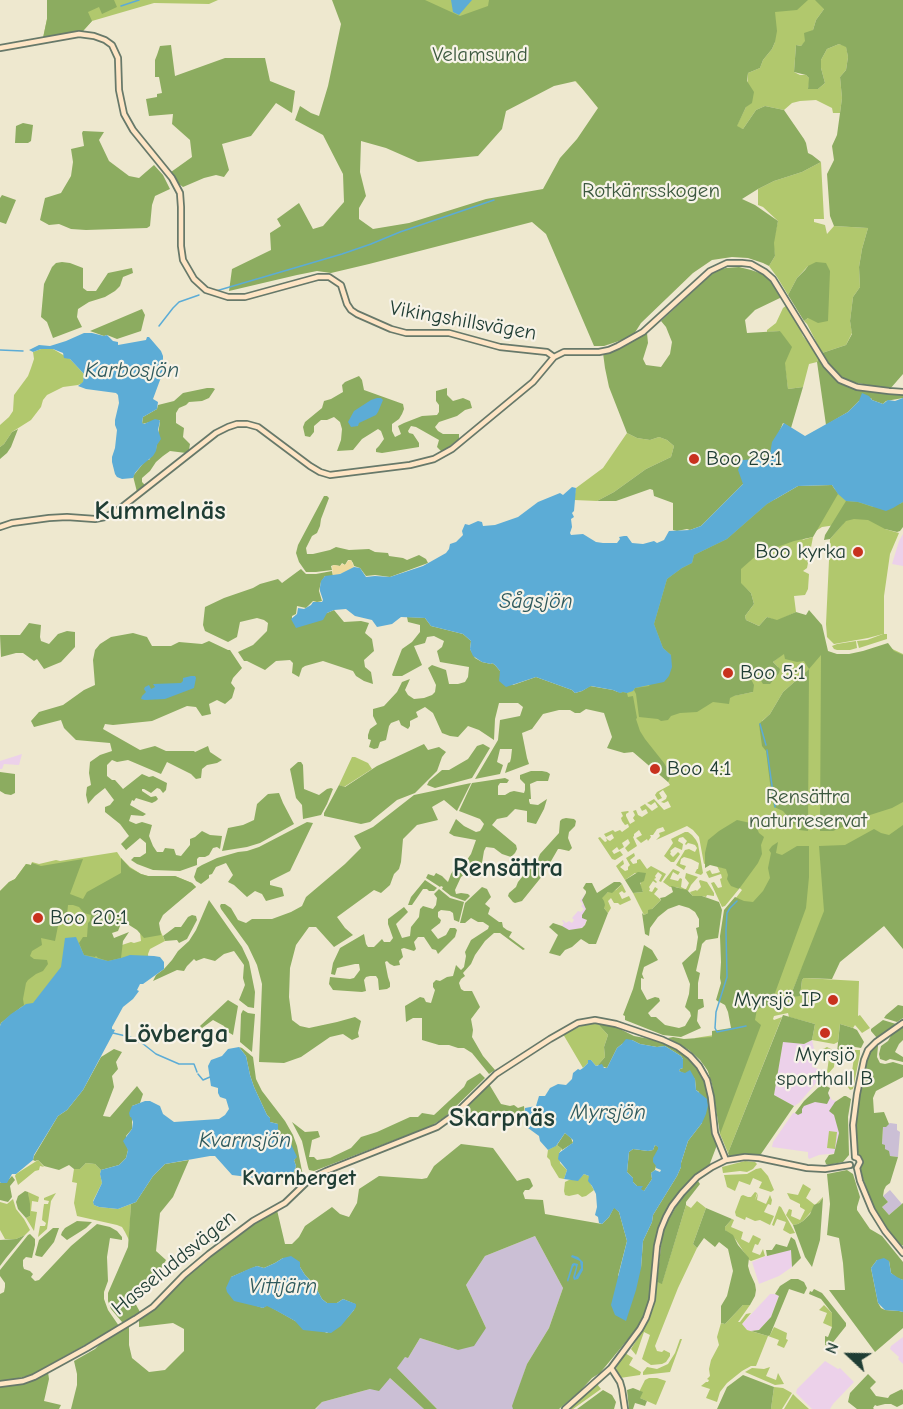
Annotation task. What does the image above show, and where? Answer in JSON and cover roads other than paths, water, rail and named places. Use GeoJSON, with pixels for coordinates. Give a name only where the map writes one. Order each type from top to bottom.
{"type":"FeatureCollection","features":[{"type":"Feature","properties":{"kind":"street","name":"Vikingshillsvägen"},"geometry":{"type":"LineString","coordinates":[[0,48],[79,34],[94,36],[112,45],[118,58],[119,90],[124,114],[180,192],[183,260],[194,279],[206,290],[228,297],[245,297],[318,277],[329,277],[341,285],[347,304],[354,312],[396,331],[449,333],[500,347],[547,352],[554,357]]}},
{"type":"Feature","properties":{"kind":"street"},"geometry":{"type":"LineString","coordinates":[[0,527],[49,518],[100,518],[112,514],[216,433],[237,424],[258,427],[310,466],[330,475],[391,468],[434,459],[452,449],[518,395],[554,357],[564,352],[599,352],[618,346],[643,332],[710,271],[727,263],[741,263],[760,268],[770,275],[826,365],[844,383],[903,392]]}},
{"type":"Feature","properties":{"kind":"street","name":"Hasseluddsvägen"},"geometry":{"type":"LineString","coordinates":[[0,1384],[34,1377],[135,1319],[153,1306],[209,1254],[253,1221],[285,1203],[311,1178],[436,1127],[458,1112],[496,1074],[578,1023],[588,1020],[603,1021],[660,1039],[678,1047],[695,1061],[707,1080],[715,1133],[726,1160]]}},
{"type":"Feature","properties":{"kind":"street"},"geometry":{"type":"LineString","coordinates":[[903,1023],[876,1042],[868,1050],[864,1059],[854,1117],[853,1139],[855,1157],[860,1162],[857,1168],[860,1181],[872,1210],[903,1253]]}},
{"type":"Feature","properties":{"kind":"street"},"geometry":{"type":"LineString","coordinates":[[565,1409],[611,1368],[638,1332],[649,1311],[661,1229],[682,1193],[697,1177],[726,1160],[745,1157],[759,1158],[798,1168],[817,1169],[850,1165],[857,1168]]}},
{"type":"Feature","properties":{"kind":"street"},"geometry":{"type":"LineString","coordinates":[[850,1165],[850,1159],[855,1157]]}},
{"type":"Feature","properties":{"kind":"street"},"geometry":{"type":"LineString","coordinates":[[611,1368],[619,1381],[625,1409]]}},
{"type":"Feature","properties":{"kind":"water"},"geometry":{"type":"Polygon","coordinates":[[[451,0],[472,0],[459,15],[453,12],[451,0]]]}},
{"type":"Feature","properties":{"kind":"water","name":"Karbosjön"},"geometry":{"type":"Polygon","coordinates":[[[84,333],[107,335],[113,341],[118,342],[118,345],[146,340],[149,337],[163,356],[163,372],[153,399],[158,402],[157,409],[143,417],[142,423],[159,420],[158,430],[161,439],[153,456],[141,466],[133,478],[117,477],[112,462],[117,430],[115,420],[119,403],[118,395],[78,386],[83,382],[84,374],[70,359],[64,358],[63,353],[53,349],[33,352],[29,350],[39,345],[50,346],[84,333]]]}},
{"type":"Feature","properties":{"kind":"water","name":"Sågsjön"},"geometry":{"type":"Polygon","coordinates":[[[862,393],[883,404],[888,400],[895,401],[903,398],[903,502],[886,511],[858,502],[846,501],[832,485],[798,486],[767,504],[727,539],[694,555],[692,563],[667,579],[654,624],[663,648],[671,655],[672,667],[664,682],[635,688],[627,693],[591,686],[575,693],[536,677],[506,687],[499,681],[500,671],[495,665],[482,662],[473,656],[470,649],[471,641],[463,634],[431,626],[425,618],[401,617],[392,624],[377,627],[372,620],[355,616],[346,609],[334,610],[327,613],[323,620],[296,628],[291,619],[297,614],[298,608],[304,609],[313,602],[322,602],[320,587],[325,576],[340,574],[354,567],[360,568],[366,577],[390,577],[423,566],[446,553],[450,544],[463,535],[465,524],[469,525],[478,521],[482,522],[483,526],[495,525],[518,517],[538,502],[560,493],[563,495],[572,487],[576,488],[571,535],[583,534],[596,542],[603,543],[617,543],[619,537],[627,536],[632,543],[643,544],[664,540],[669,531],[690,530],[701,526],[743,484],[738,470],[742,460],[761,459],[770,454],[772,442],[784,423],[805,436],[848,412],[859,401],[862,393]]]}},
{"type":"Feature","properties":{"kind":"water"},"geometry":{"type":"Polygon","coordinates":[[[377,398],[383,400],[376,415],[359,423],[358,426],[351,427],[348,422],[354,411],[377,398]]]}},
{"type":"Feature","properties":{"kind":"water"},"geometry":{"type":"Polygon","coordinates":[[[191,676],[196,678],[194,688],[165,699],[141,699],[146,692],[145,687],[149,685],[151,689],[155,687],[153,684],[181,683],[183,678],[191,676]]]}},
{"type":"Feature","properties":{"kind":"water"},"geometry":{"type":"Polygon","coordinates":[[[76,937],[84,955],[108,961],[130,955],[160,957],[164,962],[164,969],[140,984],[137,990],[139,991],[123,1007],[112,1027],[115,1030],[83,1090],[67,1110],[58,1116],[33,1160],[16,1174],[12,1174],[7,1183],[1,1183],[0,1026],[11,1014],[26,1004],[33,1003],[61,967],[65,938],[76,937]]]}},
{"type":"Feature","properties":{"kind":"water","name":"Myrsjön"},"geometry":{"type":"Polygon","coordinates":[[[626,1039],[640,1044],[665,1046],[681,1056],[683,1068],[679,1071],[685,1073],[690,1070],[695,1079],[696,1090],[707,1099],[708,1105],[702,1123],[688,1141],[677,1176],[653,1215],[643,1241],[641,1268],[626,1321],[615,1315],[611,1305],[627,1241],[619,1212],[614,1208],[602,1224],[599,1223],[595,1215],[596,1194],[588,1181],[589,1176],[584,1174],[578,1181],[564,1179],[567,1170],[558,1159],[559,1153],[573,1143],[573,1140],[565,1133],[556,1146],[548,1150],[540,1141],[539,1136],[528,1128],[531,1122],[525,1116],[525,1108],[536,1106],[539,1096],[545,1096],[550,1088],[558,1084],[566,1085],[572,1079],[573,1073],[583,1068],[588,1060],[596,1066],[602,1064],[604,1068],[607,1068],[617,1048],[626,1039]],[[655,1145],[653,1150],[633,1149],[629,1152],[627,1172],[637,1186],[643,1186],[641,1189],[644,1191],[652,1179],[651,1173],[661,1170],[656,1168],[653,1162],[658,1147],[655,1145]]]}},
{"type":"Feature","properties":{"kind":"water","name":"Kvarnsjön"},"geometry":{"type":"Polygon","coordinates":[[[239,1047],[246,1056],[254,1087],[270,1122],[278,1124],[278,1134],[290,1142],[297,1157],[294,1160],[296,1166],[293,1174],[284,1179],[232,1175],[215,1156],[210,1156],[165,1164],[153,1176],[136,1202],[118,1209],[94,1205],[93,1202],[102,1183],[101,1170],[119,1165],[126,1158],[128,1150],[123,1141],[132,1129],[133,1122],[129,1113],[132,1106],[150,1101],[160,1106],[163,1114],[174,1122],[219,1119],[229,1109],[226,1099],[220,1097],[218,1088],[211,1086],[208,1066],[211,1060],[222,1056],[228,1049],[239,1047]]]}},
{"type":"Feature","properties":{"kind":"water"},"geometry":{"type":"Polygon","coordinates":[[[572,1255],[583,1262],[583,1270],[578,1279],[574,1280],[575,1265],[568,1282],[572,1264],[578,1264],[575,1278],[581,1268],[580,1261],[571,1257],[572,1255]]]}},
{"type":"Feature","properties":{"kind":"water","name":"Vittjärn"},"geometry":{"type":"Polygon","coordinates":[[[291,1256],[300,1262],[305,1275],[327,1303],[337,1303],[343,1299],[356,1304],[341,1326],[331,1333],[303,1330],[295,1321],[267,1306],[263,1308],[234,1301],[227,1292],[226,1288],[231,1277],[257,1266],[264,1268],[291,1256]]]}},
{"type":"Feature","properties":{"kind":"water"},"geometry":{"type":"Polygon","coordinates":[[[884,1258],[889,1261],[891,1273],[903,1280],[903,1312],[885,1310],[878,1303],[871,1268],[877,1260],[884,1258]]]}},
{"type":"Feature","properties":{"kind":"waterway"},"geometry":{"type":"LineString","coordinates":[[121,6],[139,0]]}},
{"type":"Feature","properties":{"kind":"waterway"},"geometry":{"type":"LineString","coordinates":[[216,291],[342,254],[494,200]]}},
{"type":"Feature","properties":{"kind":"waterway"},"geometry":{"type":"LineString","coordinates":[[159,326],[179,302],[199,295]]}},
{"type":"Feature","properties":{"kind":"waterway"},"geometry":{"type":"LineString","coordinates":[[0,350],[23,351]]}},
{"type":"Feature","properties":{"kind":"waterway"},"geometry":{"type":"LineString","coordinates":[[760,724],[766,745]]}},
{"type":"Feature","properties":{"kind":"waterway"},"geometry":{"type":"LineString","coordinates":[[767,750],[775,807]]}},
{"type":"Feature","properties":{"kind":"waterway"},"geometry":{"type":"LineString","coordinates":[[737,901],[727,913],[727,977],[716,1012],[715,1028],[717,1032],[746,1026]]}},
{"type":"Feature","properties":{"kind":"waterway"},"geometry":{"type":"LineString","coordinates":[[113,1033],[139,1042]]}},
{"type":"Feature","properties":{"kind":"waterway"},"geometry":{"type":"LineString","coordinates":[[142,1043],[156,1054],[179,1064],[194,1064],[197,1072]]}},
{"type":"Feature","properties":{"kind":"waterway"},"geometry":{"type":"LineString","coordinates":[[198,1074],[203,1080],[210,1077]]}},
{"type":"Feature","properties":{"kind":"place","name":"Boo 29:1"},"geometry":{"type":"Point","coordinates":[694,459]}},
{"type":"Feature","properties":{"kind":"place","name":"Boo kyrka"},"geometry":{"type":"Point","coordinates":[858,552]}},
{"type":"Feature","properties":{"kind":"place","name":"Boo 5:1"},"geometry":{"type":"Point","coordinates":[728,673]}},
{"type":"Feature","properties":{"kind":"place","name":"Boo 4:1"},"geometry":{"type":"Point","coordinates":[655,769]}},
{"type":"Feature","properties":{"kind":"place","name":"Boo 20:1"},"geometry":{"type":"Point","coordinates":[38,918]}},
{"type":"Feature","properties":{"kind":"place","name":"Myrsjö IP"},"geometry":{"type":"Point","coordinates":[833,1000]}},
{"type":"Feature","properties":{"kind":"place","name":"Myrsjö sporthall B"},"geometry":{"type":"Point","coordinates":[825,1033]}},
{"type":"Feature","properties":{"kind":"district","name":"Kummelnäs"},"geometry":{"type":"Point","coordinates":[160,511]}},
{"type":"Feature","properties":{"kind":"district","name":"Rensättra"},"geometry":{"type":"Point","coordinates":[508,868]}},
{"type":"Feature","properties":{"kind":"district","name":"Lövberga"},"geometry":{"type":"Point","coordinates":[176,1034]}},
{"type":"Feature","properties":{"kind":"district","name":"Skarpnäs"},"geometry":{"type":"Point","coordinates":[502,1118]}},
{"type":"Feature","properties":{"kind":"district","name":"Kvarnberget"},"geometry":{"type":"Point","coordinates":[299,1179]}},
{"type":"Feature","properties":{"kind":"park label","name":"Velamsund"},"geometry":{"type":"Point","coordinates":[480,55]}},
{"type":"Feature","properties":{"kind":"park label","name":"Rotkärrsskogen"},"geometry":{"type":"Point","coordinates":[651,191]}},
{"type":"Feature","properties":{"kind":"park label","name":"Rensättra naturreservat"},"geometry":{"type":"Point","coordinates":[808,809]}}]}
